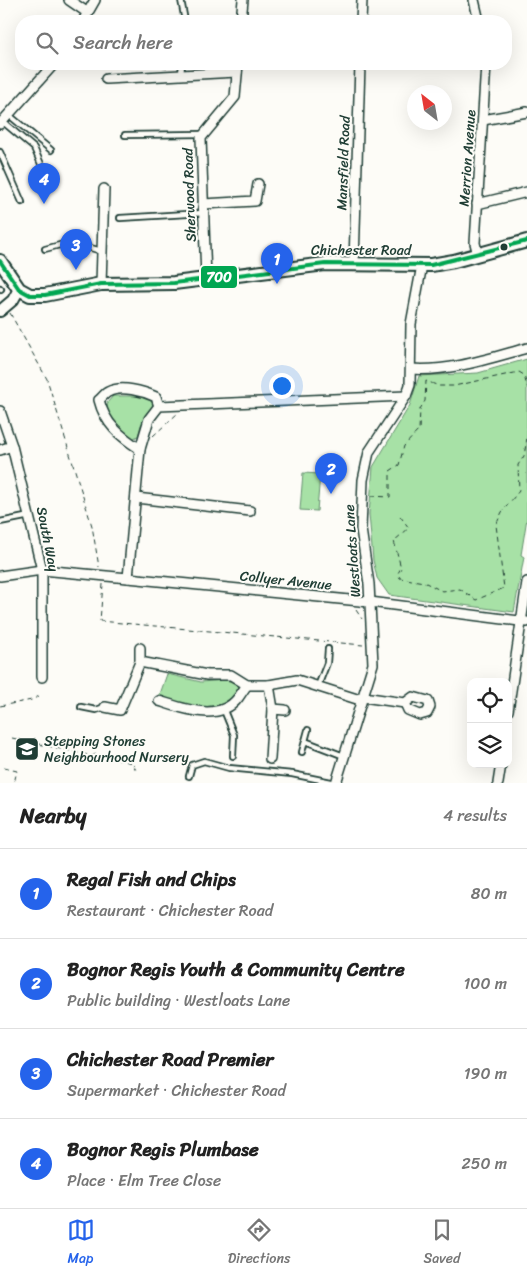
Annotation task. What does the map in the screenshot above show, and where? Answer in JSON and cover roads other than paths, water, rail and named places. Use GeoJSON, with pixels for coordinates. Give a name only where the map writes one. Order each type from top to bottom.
{"type":"FeatureCollection","features":[{"type":"Feature","properties":{"kind":"main road","name":"Chichester Road"},"geometry":{"type":"LineString","coordinates":[[19,290],[30,295],[45,295],[101,284],[174,284],[296,266],[354,263],[422,265],[454,261],[527,240]]}},
{"type":"Feature","properties":{"kind":"main road"},"geometry":{"type":"LineString","coordinates":[[2,268],[19,290]]}},
{"type":"Feature","properties":{"kind":"street"},"geometry":{"type":"LineString","coordinates":[[69,0],[84,15]]}},
{"type":"Feature","properties":{"kind":"street"},"geometry":{"type":"LineString","coordinates":[[87,15],[95,0]]}},
{"type":"Feature","properties":{"kind":"street"},"geometry":{"type":"LineString","coordinates":[[242,15],[243,0]]}},
{"type":"Feature","properties":{"kind":"street"},"geometry":{"type":"LineString","coordinates":[[361,15],[362,0]]}},
{"type":"Feature","properties":{"kind":"street"},"geometry":{"type":"LineString","coordinates":[[474,0],[478,15]]}},
{"type":"Feature","properties":{"kind":"street"},"geometry":{"type":"LineString","coordinates":[[3,120],[49,70]]}},
{"type":"Feature","properties":{"kind":"street"},"geometry":{"type":"LineString","coordinates":[[106,79],[181,75],[222,70]]}},
{"type":"Feature","properties":{"kind":"street","name":"Sherwood Road"},"geometry":{"type":"LineString","coordinates":[[206,278],[201,144],[203,134],[235,97],[238,70]]}},
{"type":"Feature","properties":{"kind":"street","name":"Mansfield Road"},"geometry":{"type":"LineString","coordinates":[[354,263],[360,70]]}},
{"type":"Feature","properties":{"kind":"street","name":"Merrion Avenue"},"geometry":{"type":"LineString","coordinates":[[478,255],[475,242],[486,70]]}},
{"type":"Feature","properties":{"kind":"street"},"geometry":{"type":"LineString","coordinates":[[483,120],[527,112]]}},
{"type":"Feature","properties":{"kind":"street"},"geometry":{"type":"LineString","coordinates":[[204,208],[255,201],[258,184]]}},
{"type":"Feature","properties":{"kind":"street"},"geometry":{"type":"LineString","coordinates":[[101,284],[104,189]]}},
{"type":"Feature","properties":{"kind":"street"},"geometry":{"type":"LineString","coordinates":[[477,204],[527,192]]}},
{"type":"Feature","properties":{"kind":"street","name":"Westloats Lane"},"geometry":{"type":"LineString","coordinates":[[337,783],[373,664],[370,602],[361,529],[363,480],[369,452],[406,396],[410,385],[411,324],[422,265]]}},
{"type":"Feature","properties":{"kind":"street"},"geometry":{"type":"LineString","coordinates":[[3,309],[19,290]]}},
{"type":"Feature","properties":{"kind":"street"},"geometry":{"type":"LineString","coordinates":[[411,369],[422,370],[476,362],[527,348]]}},
{"type":"Feature","properties":{"kind":"street"},"geometry":{"type":"LineString","coordinates":[[140,449],[112,428],[102,414],[99,400],[109,392],[127,390],[145,392],[156,397],[159,406]]}},
{"type":"Feature","properties":{"kind":"street"},"geometry":{"type":"LineString","coordinates":[[128,578],[140,449],[149,419],[159,406],[406,396]]}},
{"type":"Feature","properties":{"kind":"street","name":"South Way"},"geometry":{"type":"LineString","coordinates":[[0,411],[12,446],[42,570],[42,677]]}},
{"type":"Feature","properties":{"kind":"street"},"geometry":{"type":"LineString","coordinates":[[0,450],[12,446]]}},
{"type":"Feature","properties":{"kind":"street"},"geometry":{"type":"LineString","coordinates":[[136,498],[250,511]]}},
{"type":"Feature","properties":{"kind":"street","name":"Collyer Avenue"},"geometry":{"type":"LineString","coordinates":[[0,576],[42,570],[370,602],[524,622]]}},
{"type":"Feature","properties":{"kind":"street"},"geometry":{"type":"LineString","coordinates":[[512,689],[524,622],[527,582]]}},
{"type":"Feature","properties":{"kind":"street"},"geometry":{"type":"LineString","coordinates":[[105,707],[120,710],[140,662],[140,648]]}},
{"type":"Feature","properties":{"kind":"street"},"geometry":{"type":"LineString","coordinates":[[140,662],[208,675],[231,675],[247,685],[269,685],[297,680],[357,699],[405,703]]}},
{"type":"Feature","properties":{"kind":"street"},"geometry":{"type":"LineString","coordinates":[[159,701],[193,712],[206,713],[223,708],[237,700],[247,685]]}},
{"type":"Feature","properties":{"kind":"street"},"geometry":{"type":"LineString","coordinates":[[269,685],[273,710],[270,759]]}},
{"type":"Feature","properties":{"kind":"street"},"geometry":{"type":"LineString","coordinates":[[273,710],[285,710]]}},
{"type":"Feature","properties":{"kind":"street"},"geometry":{"type":"LineString","coordinates":[[498,783],[500,768]]}},
{"type":"Feature","properties":{"kind":"lane"},"geometry":{"type":"LineString","coordinates":[[181,0],[184,15]]}},
{"type":"Feature","properties":{"kind":"lane"},"geometry":{"type":"LineString","coordinates":[[181,70],[181,75]]}},
{"type":"Feature","properties":{"kind":"lane"},"geometry":{"type":"LineString","coordinates":[[3,120],[51,150]]}},
{"type":"Feature","properties":{"kind":"lane"},"geometry":{"type":"LineString","coordinates":[[3,120],[34,148],[44,171]]}},
{"type":"Feature","properties":{"kind":"lane"},"geometry":{"type":"LineString","coordinates":[[125,135],[203,134]]}},
{"type":"Feature","properties":{"kind":"lane"},"geometry":{"type":"LineString","coordinates":[[0,152],[22,202]]}},
{"type":"Feature","properties":{"kind":"lane"},"geometry":{"type":"LineString","coordinates":[[120,218],[204,208]]}},
{"type":"Feature","properties":{"kind":"lane"},"geometry":{"type":"LineString","coordinates":[[45,249],[71,242],[101,251]]}},
{"type":"Feature","properties":{"kind":"lane"},"geometry":{"type":"LineString","coordinates":[[0,522],[30,516]]}},
{"type":"Feature","properties":{"kind":"lane"},"geometry":{"type":"LineString","coordinates":[[318,686],[327,663],[328,648]]}},
{"type":"Feature","properties":{"kind":"lane"},"geometry":{"type":"LineString","coordinates":[[80,707],[96,710],[105,707]]}},
{"type":"Feature","properties":{"kind":"lane"},"geometry":{"type":"LineString","coordinates":[[223,708],[234,734],[232,756]]}},
{"type":"Feature","properties":{"kind":"lane"},"geometry":{"type":"LineString","coordinates":[[302,752],[308,730]]}},
{"type":"Feature","properties":{"kind":"lane"},"geometry":{"type":"LineString","coordinates":[[304,741],[344,756]]}},
{"type":"Feature","properties":{"kind":"lane"},"geometry":{"type":"LineString","coordinates":[[189,776],[192,766],[204,761],[228,768],[292,774],[337,783]]}},
{"type":"Feature","properties":{"kind":"place","name":"Bognor Regis Plumbase"},"geometry":{"type":"Point","coordinates":[44,204]}},
{"type":"Feature","properties":{"kind":"place","name":"Chichester Road Premier"},"geometry":{"type":"Point","coordinates":[76,270]}},
{"type":"Feature","properties":{"kind":"place","name":"Regal Fish and Chips"},"geometry":{"type":"Point","coordinates":[277,284]}},
{"type":"Feature","properties":{"kind":"place","name":"Bognor Regis Youth & Community Centre"},"geometry":{"type":"Point","coordinates":[331,494]}},
{"type":"Feature","properties":{"kind":"place","name":"Stepping Stones Neighbourhood Nursery"},"geometry":{"type":"Point","coordinates":[27,749]}}]}
